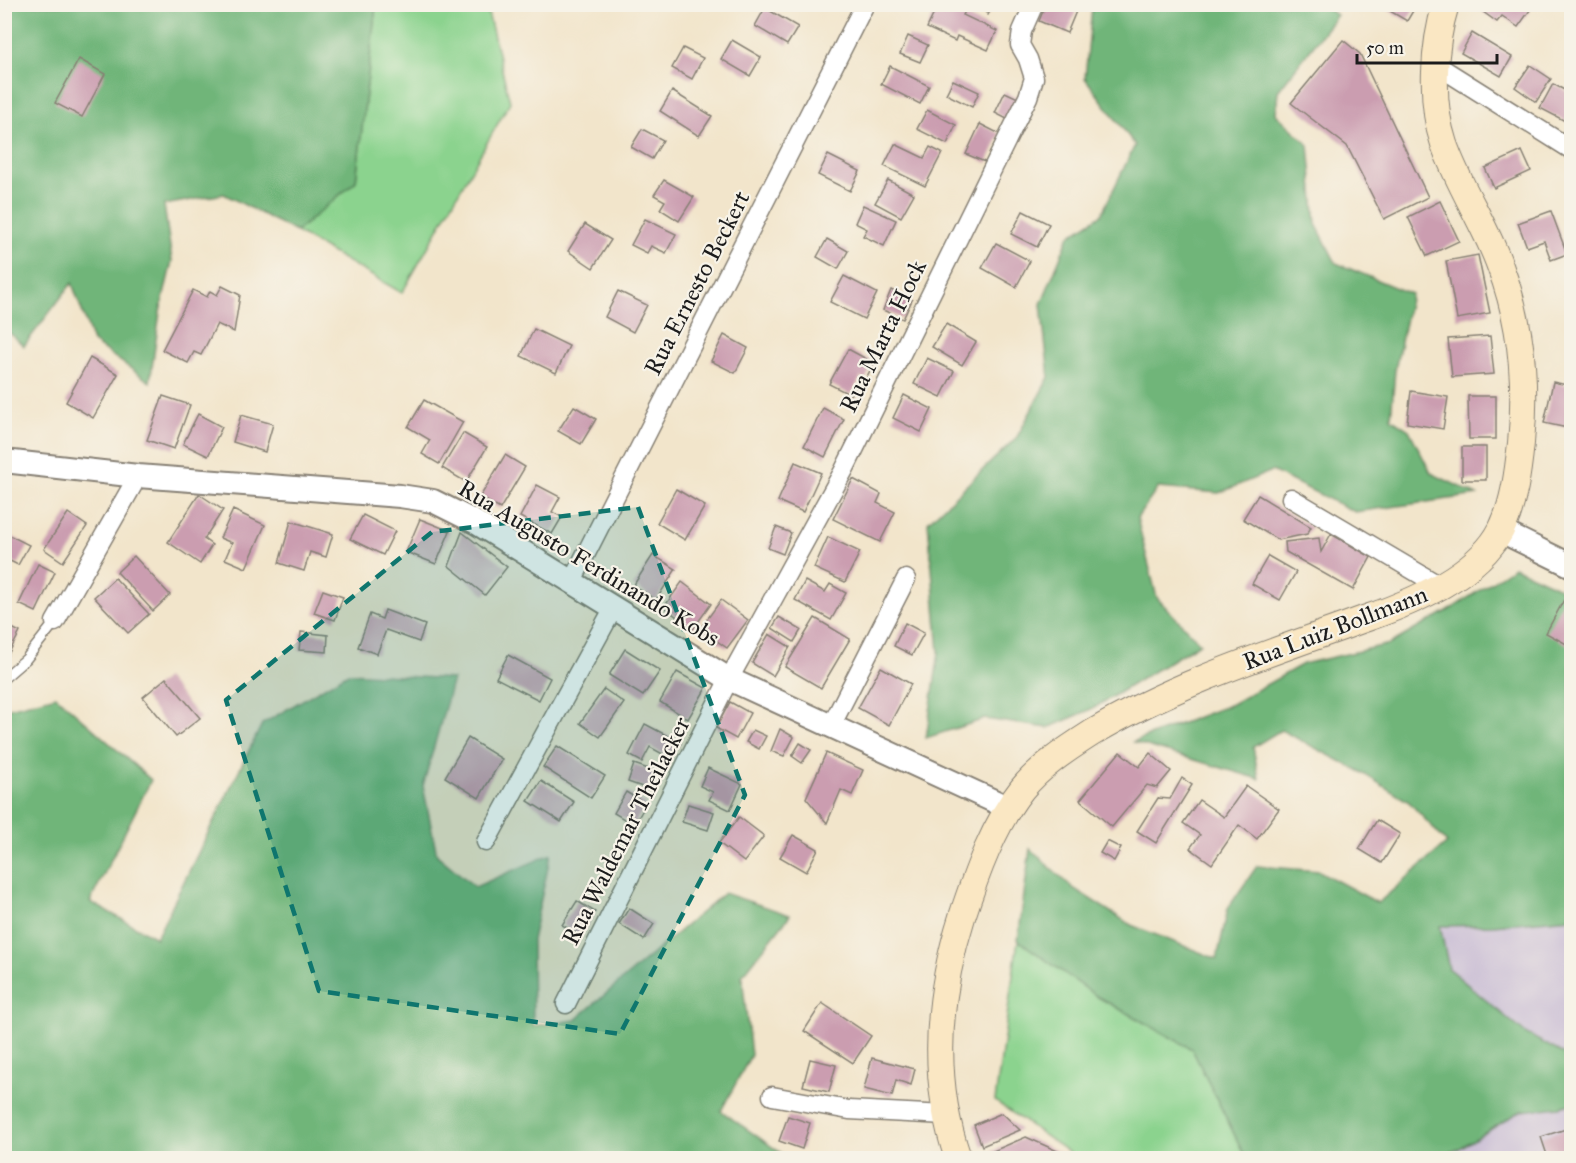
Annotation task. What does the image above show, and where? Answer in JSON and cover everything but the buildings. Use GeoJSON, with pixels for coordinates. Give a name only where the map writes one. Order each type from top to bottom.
{"type":"FeatureCollection","features":[{"type":"Feature","properties":{"kind":"main road","name":"Rua Luiz Bollmann"},"geometry":{"type":"LineString","coordinates":[[958,1158],[946,1115],[940,1068],[945,978],[966,904],[993,840],[1009,808],[1031,778],[1049,762],[1091,734],[1139,707],[1251,660],[1409,602],[1440,586],[1478,559],[1501,531],[1515,484],[1523,422],[1524,390],[1519,334],[1500,266],[1443,141],[1438,115],[1435,64],[1446,4]]}},
{"type":"Feature","properties":{"kind":"street","name":"Rua Ernesto Beckert"},"geometry":{"type":"LineString","coordinates":[[571,583],[865,4]]}},
{"type":"Feature","properties":{"kind":"street","name":"Rua Marta Hock"},"geometry":{"type":"LineString","coordinates":[[729,679],[843,470],[1028,98],[1034,78],[1028,59],[1020,45],[1022,31],[1034,4]]}},
{"type":"Feature","properties":{"kind":"street"},"geometry":{"type":"LineString","coordinates":[[1435,64],[1572,150]]}},
{"type":"Feature","properties":{"kind":"street","name":"Rua Augusto Ferdinando Kobs"},"geometry":{"type":"LineString","coordinates":[[4,462],[138,476],[400,496],[433,501],[475,522],[729,679],[1009,808]]}},
{"type":"Feature","properties":{"kind":"street"},"geometry":{"type":"LineString","coordinates":[[56,622],[138,476]]}},
{"type":"Feature","properties":{"kind":"street"},"geometry":{"type":"LineString","coordinates":[[1291,498],[1440,586]]}},
{"type":"Feature","properties":{"kind":"street"},"geometry":{"type":"LineString","coordinates":[[1501,531],[1572,566]]}},
{"type":"Feature","properties":{"kind":"street"},"geometry":{"type":"LineString","coordinates":[[831,726],[906,579]]}},
{"type":"Feature","properties":{"kind":"street"},"geometry":{"type":"LineString","coordinates":[[486,842],[613,609]]}},
{"type":"Feature","properties":{"kind":"street","name":"Rua Waldemar Theilacker"},"geometry":{"type":"LineString","coordinates":[[566,1004],[729,679]]}},
{"type":"Feature","properties":{"kind":"street"},"geometry":{"type":"LineString","coordinates":[[772,1096],[849,1110],[946,1115]]}},
{"type":"Feature","properties":{"kind":"lane"},"geometry":{"type":"LineString","coordinates":[[4,678],[26,659],[56,622]]}},
{"type":"Feature","properties":{"kind":"highlighted area"},"geometry":{"type":"Polygon","coordinates":[[[638,507],[745,795],[620,1034],[319,991],[226,700],[432,532],[638,507]]]}},
{"type":"Feature","properties":{"kind":"shaded area"},"geometry":{"type":"Polygon","coordinates":[[[1571,853],[1571,1158],[1266,1158],[1417,890],[1571,853]]]}},
{"type":"Feature","properties":{"kind":"green space"},"geometry":{"type":"Polygon","coordinates":[[[1319,4],[1337,15],[1278,91],[1276,114],[1309,145],[1316,224],[1336,263],[1411,294],[1395,370],[1391,418],[1409,430],[1431,473],[1477,495],[1355,512],[1272,471],[1219,493],[1158,488],[1137,518],[1157,598],[1200,643],[1094,708],[1048,728],[985,719],[926,738],[939,652],[928,522],[1017,437],[1049,377],[1041,304],[1069,236],[1101,215],[1135,145],[1085,78],[1092,8],[1095,5],[1319,4]]]}},
{"type":"Feature","properties":{"kind":"green space"},"geometry":{"type":"Polygon","coordinates":[[[4,5],[376,5],[356,181],[296,232],[224,194],[164,205],[172,261],[160,312],[150,382],[93,342],[72,283],[24,346],[5,329],[4,5]]]}},
{"type":"Feature","properties":{"kind":"green space"},"geometry":{"type":"Polygon","coordinates":[[[376,5],[497,5],[487,9],[510,102],[402,293],[296,232],[356,181],[376,5]]]}},
{"type":"Feature","properties":{"kind":"green space"},"geometry":{"type":"Polygon","coordinates":[[[1514,567],[1571,593],[1571,918],[1493,925],[1440,926],[1449,969],[1525,1033],[1571,1058],[1571,1104],[1521,1111],[1460,1148],[1438,1158],[1246,1158],[1192,1049],[1098,997],[1018,940],[1030,849],[1073,888],[1131,925],[1217,959],[1228,908],[1257,866],[1319,871],[1378,903],[1447,843],[1409,802],[1361,772],[1281,730],[1253,747],[1259,779],[1133,742],[1232,704],[1303,664],[1390,644],[1454,607],[1514,567]]]}},
{"type":"Feature","properties":{"kind":"green space"},"geometry":{"type":"Polygon","coordinates":[[[348,673],[453,679],[423,786],[437,855],[475,887],[551,854],[532,940],[533,1026],[575,1020],[724,893],[790,915],[742,976],[751,1055],[721,1111],[781,1153],[784,1158],[5,1158],[5,709],[56,696],[151,780],[90,902],[156,938],[262,724],[348,673]]]}},
{"type":"Feature","properties":{"kind":"green space"},"geometry":{"type":"Polygon","coordinates":[[[1018,940],[1098,997],[1192,1049],[1246,1158],[1077,1158],[995,1101],[1018,940]]]}}]}
